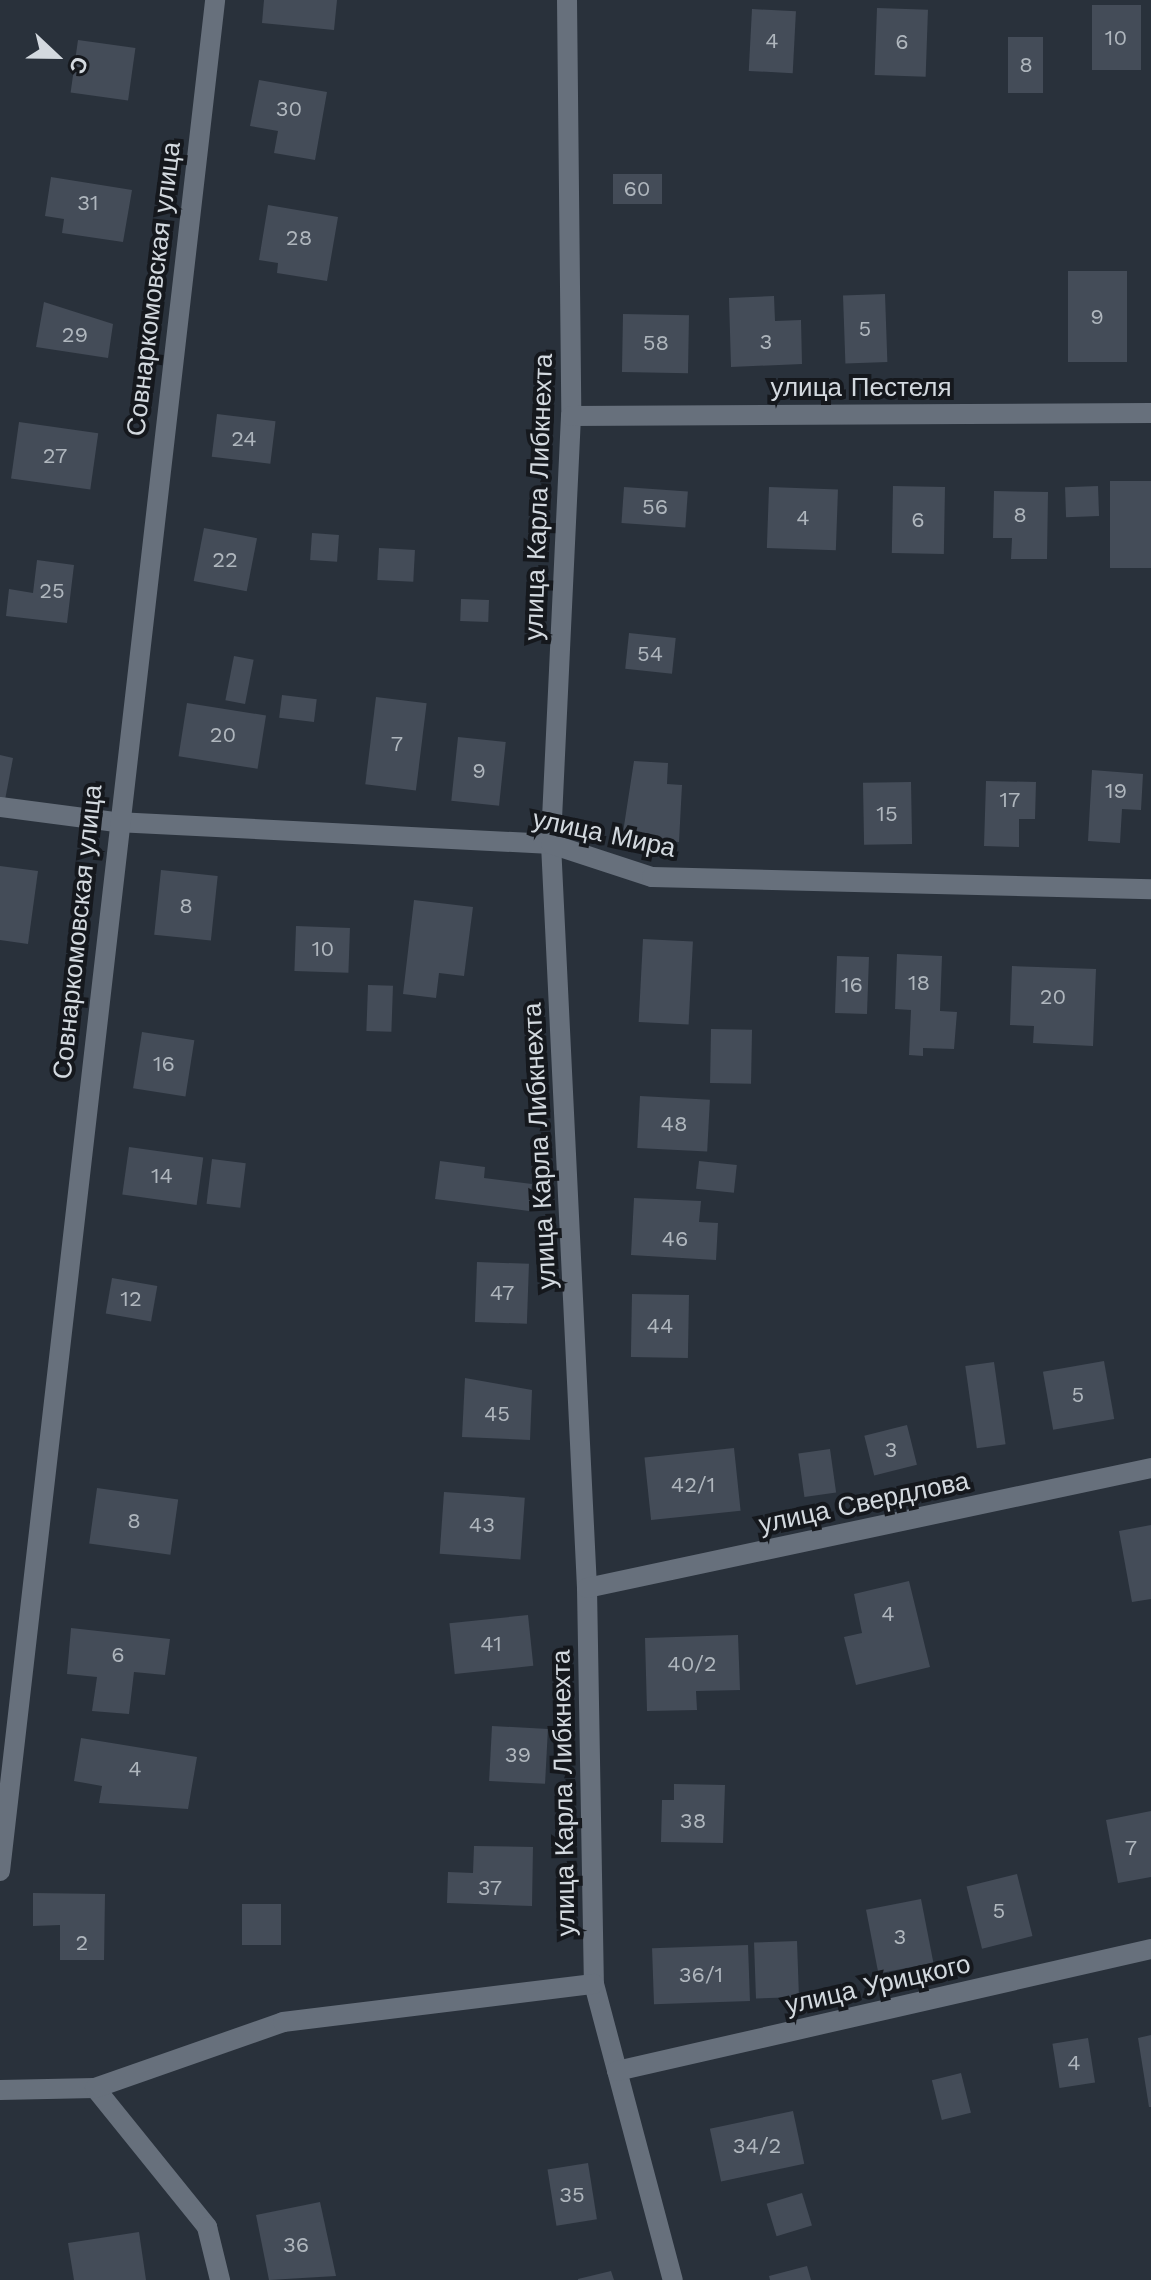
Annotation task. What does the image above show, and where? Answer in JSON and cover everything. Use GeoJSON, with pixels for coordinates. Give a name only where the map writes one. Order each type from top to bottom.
{"type":"FeatureCollection","features":[{"type":"Feature","properties":{"kind":"street","name":"Совнаркомовская улица"},"geometry":{"type":"LineString","coordinates":[[0,1871],[116,822],[215,0]]}},
{"type":"Feature","properties":{"kind":"street","name":"улица Карла Либкнехта"},"geometry":{"type":"LineString","coordinates":[[567,0],[571,416],[551,844],[587,1588],[594,1984],[673,2280]]}},
{"type":"Feature","properties":{"kind":"street","name":"улица Пестеля"},"geometry":{"type":"LineString","coordinates":[[571,416],[1151,413]]}},
{"type":"Feature","properties":{"kind":"street","name":"улица Мира"},"geometry":{"type":"LineString","coordinates":[[0,807],[116,822],[551,844],[652,877],[1151,889]]}},
{"type":"Feature","properties":{"kind":"street","name":"улица Свердлова"},"geometry":{"type":"LineString","coordinates":[[587,1588],[1151,1468]]}},
{"type":"Feature","properties":{"kind":"street","name":"улица Урицкого"},"geometry":{"type":"LineString","coordinates":[[617,2071],[1151,1949]]}},
{"type":"Feature","properties":{"kind":"street"},"geometry":{"type":"LineString","coordinates":[[0,2090],[95,2088],[283,2022],[594,1984]]}},
{"type":"Feature","properties":{"kind":"street"},"geometry":{"type":"LineString","coordinates":[[95,2088],[207,2227],[220,2280]]}},
{"type":"Feature","properties":{"kind":"building"},"geometry":{"type":"Polygon","coordinates":[[[264,0],[337,0],[334,30],[262,23],[264,0]]]}},
{"type":"Feature","properties":{"kind":"building"},"geometry":{"type":"Polygon","coordinates":[[[1092,5],[1141,5],[1141,70],[1092,70],[1092,5]]]}},
{"type":"Feature","properties":{"kind":"building"},"geometry":{"type":"Polygon","coordinates":[[[877,8],[928,10],[926,77],[875,75],[877,8]]]}},
{"type":"Feature","properties":{"kind":"building"},"geometry":{"type":"Polygon","coordinates":[[[752,9],[796,11],[793,73],[749,71],[752,9]]]}},
{"type":"Feature","properties":{"kind":"building"},"geometry":{"type":"Polygon","coordinates":[[[1008,37],[1043,37],[1043,93],[1008,93],[1008,37]]]}},
{"type":"Feature","properties":{"kind":"building"},"geometry":{"type":"Polygon","coordinates":[[[78,40],[135,48],[128,101],[71,92],[78,40]]]}},
{"type":"Feature","properties":{"kind":"building"},"geometry":{"type":"Polygon","coordinates":[[[259,80],[327,92],[315,160],[274,153],[278,131],[250,126],[259,80]]]}},
{"type":"Feature","properties":{"kind":"building"},"geometry":{"type":"Polygon","coordinates":[[[613,174],[662,174],[662,204],[613,204],[613,174]]]}},
{"type":"Feature","properties":{"kind":"building"},"geometry":{"type":"Polygon","coordinates":[[[51,177],[132,190],[123,242],[62,233],[64,219],[45,216],[51,177]]]}},
{"type":"Feature","properties":{"kind":"building"},"geometry":{"type":"Polygon","coordinates":[[[268,205],[338,217],[327,281],[277,273],[278,263],[259,260],[268,205]]]}},
{"type":"Feature","properties":{"kind":"building"},"geometry":{"type":"Polygon","coordinates":[[[1068,271],[1127,271],[1127,362],[1068,362],[1068,271]]]}},
{"type":"Feature","properties":{"kind":"building"},"geometry":{"type":"Polygon","coordinates":[[[885,294],[887,362],[845,363],[843,295],[885,294]]]}},
{"type":"Feature","properties":{"kind":"building"},"geometry":{"type":"Polygon","coordinates":[[[774,296],[775,321],[801,320],[802,364],[731,367],[729,298],[774,296]]]}},
{"type":"Feature","properties":{"kind":"building"},"geometry":{"type":"Polygon","coordinates":[[[44,302],[113,324],[108,358],[36,347],[44,302]]]}},
{"type":"Feature","properties":{"kind":"building"},"geometry":{"type":"Polygon","coordinates":[[[623,314],[689,315],[688,373],[622,372],[623,314]]]}},
{"type":"Feature","properties":{"kind":"building"},"geometry":{"type":"Polygon","coordinates":[[[217,414],[276,421],[270,464],[212,457],[217,414]]]}},
{"type":"Feature","properties":{"kind":"building"},"geometry":{"type":"Polygon","coordinates":[[[19,422],[98,433],[90,490],[11,478],[19,422]]]}},
{"type":"Feature","properties":{"kind":"building"},"geometry":{"type":"Polygon","coordinates":[[[1110,481],[1151,481],[1151,568],[1110,568],[1110,481]]]}},
{"type":"Feature","properties":{"kind":"building"},"geometry":{"type":"Polygon","coordinates":[[[893,486],[945,487],[944,554],[892,553],[893,486]]]}},
{"type":"Feature","properties":{"kind":"building"},"geometry":{"type":"Polygon","coordinates":[[[1098,486],[1099,516],[1066,517],[1065,487],[1098,486]]]}},
{"type":"Feature","properties":{"kind":"building"},"geometry":{"type":"Polygon","coordinates":[[[624,487],[688,491],[685,527],[621,523],[624,487]]]}},
{"type":"Feature","properties":{"kind":"building"},"geometry":{"type":"Polygon","coordinates":[[[769,487],[838,489],[836,550],[767,548],[769,487]]]}},
{"type":"Feature","properties":{"kind":"building"},"geometry":{"type":"Polygon","coordinates":[[[994,491],[1048,492],[1047,559],[1011,559],[1012,538],[993,538],[994,491]]]}},
{"type":"Feature","properties":{"kind":"building"},"geometry":{"type":"Polygon","coordinates":[[[204,528],[257,538],[247,591],[194,581],[204,528]]]}},
{"type":"Feature","properties":{"kind":"building"},"geometry":{"type":"Polygon","coordinates":[[[312,533],[339,535],[337,562],[310,560],[312,533]]]}},
{"type":"Feature","properties":{"kind":"building"},"geometry":{"type":"Polygon","coordinates":[[[379,548],[415,550],[413,582],[377,580],[379,548]]]}},
{"type":"Feature","properties":{"kind":"building"},"geometry":{"type":"Polygon","coordinates":[[[37,560],[74,565],[67,623],[6,616],[9,589],[33,593],[37,560]]]}},
{"type":"Feature","properties":{"kind":"building"},"geometry":{"type":"Polygon","coordinates":[[[461,599],[489,600],[488,622],[460,621],[461,599]]]}},
{"type":"Feature","properties":{"kind":"building"},"geometry":{"type":"Polygon","coordinates":[[[629,633],[676,638],[672,674],[625,669],[629,633]]]}},
{"type":"Feature","properties":{"kind":"building"},"geometry":{"type":"Polygon","coordinates":[[[234,656],[254,660],[245,704],[225,700],[234,656]]]}},
{"type":"Feature","properties":{"kind":"building"},"geometry":{"type":"Polygon","coordinates":[[[282,695],[317,699],[314,722],[279,718],[282,695]]]}},
{"type":"Feature","properties":{"kind":"building"},"geometry":{"type":"Polygon","coordinates":[[[376,697],[427,703],[416,791],[365,784],[376,697]]]}},
{"type":"Feature","properties":{"kind":"building"},"geometry":{"type":"Polygon","coordinates":[[[187,703],[266,716],[258,769],[179,756],[187,703]]]}},
{"type":"Feature","properties":{"kind":"building"},"geometry":{"type":"Polygon","coordinates":[[[458,737],[506,742],[499,806],[451,801],[458,737]]]}},
{"type":"Feature","properties":{"kind":"building"},"geometry":{"type":"Polygon","coordinates":[[[0,755],[13,758],[5,800],[0,799],[0,755]]]}},
{"type":"Feature","properties":{"kind":"building"},"geometry":{"type":"Polygon","coordinates":[[[634,761],[668,763],[667,784],[682,785],[679,842],[622,839],[634,761]]]}},
{"type":"Feature","properties":{"kind":"building"},"geometry":{"type":"Polygon","coordinates":[[[1092,770],[1143,774],[1141,810],[1122,809],[1120,843],[1088,841],[1092,770]]]}},
{"type":"Feature","properties":{"kind":"building"},"geometry":{"type":"Polygon","coordinates":[[[986,781],[1036,782],[1035,819],[1019,819],[1019,847],[984,846],[986,781]]]}},
{"type":"Feature","properties":{"kind":"building"},"geometry":{"type":"Polygon","coordinates":[[[911,782],[912,844],[864,845],[863,783],[911,782]]]}},
{"type":"Feature","properties":{"kind":"building"},"geometry":{"type":"Polygon","coordinates":[[[0,866],[38,871],[28,944],[0,940],[0,866]]]}},
{"type":"Feature","properties":{"kind":"building"},"geometry":{"type":"Polygon","coordinates":[[[161,870],[218,876],[211,941],[154,935],[161,870]]]}},
{"type":"Feature","properties":{"kind":"building"},"geometry":{"type":"Polygon","coordinates":[[[414,900],[473,907],[464,976],[439,973],[436,998],[403,994],[414,900]]]}},
{"type":"Feature","properties":{"kind":"building"},"geometry":{"type":"Polygon","coordinates":[[[296,926],[350,928],[348,973],[294,971],[296,926]]]}},
{"type":"Feature","properties":{"kind":"building"},"geometry":{"type":"Polygon","coordinates":[[[643,939],[693,942],[689,1025],[639,1022],[643,939]]]}},
{"type":"Feature","properties":{"kind":"building"},"geometry":{"type":"Polygon","coordinates":[[[897,954],[942,956],[940,1011],[957,1012],[954,1049],[923,1048],[923,1056],[909,1055],[911,1010],[895,1009],[897,954]]]}},
{"type":"Feature","properties":{"kind":"building"},"geometry":{"type":"Polygon","coordinates":[[[837,956],[869,957],[867,1014],[835,1013],[837,956]]]}},
{"type":"Feature","properties":{"kind":"building"},"geometry":{"type":"Polygon","coordinates":[[[1012,966],[1096,969],[1093,1046],[1033,1043],[1034,1026],[1010,1025],[1012,966]]]}},
{"type":"Feature","properties":{"kind":"building"},"geometry":{"type":"Polygon","coordinates":[[[368,985],[393,986],[391,1032],[366,1031],[368,985]]]}},
{"type":"Feature","properties":{"kind":"building"},"geometry":{"type":"Polygon","coordinates":[[[711,1029],[752,1030],[751,1084],[710,1083],[711,1029]]]}},
{"type":"Feature","properties":{"kind":"building"},"geometry":{"type":"Polygon","coordinates":[[[142,1032],[194,1040],[185,1097],[133,1088],[142,1032]]]}},
{"type":"Feature","properties":{"kind":"building"},"geometry":{"type":"Polygon","coordinates":[[[640,1096],[710,1100],[707,1152],[637,1148],[640,1096]]]}},
{"type":"Feature","properties":{"kind":"building"},"geometry":{"type":"Polygon","coordinates":[[[129,1147],[203,1157],[197,1205],[122,1195],[129,1147]]]}},
{"type":"Feature","properties":{"kind":"building"},"geometry":{"type":"Polygon","coordinates":[[[212,1159],[246,1163],[240,1208],[207,1204],[212,1159]]]}},
{"type":"Feature","properties":{"kind":"building"},"geometry":{"type":"Polygon","coordinates":[[[440,1161],[485,1167],[484,1178],[532,1184],[529,1211],[435,1199],[440,1161]]]}},
{"type":"Feature","properties":{"kind":"building"},"geometry":{"type":"Polygon","coordinates":[[[699,1161],[737,1165],[734,1193],[696,1189],[699,1161]]]}},
{"type":"Feature","properties":{"kind":"building"},"geometry":{"type":"Polygon","coordinates":[[[634,1198],[701,1201],[699,1222],[718,1223],[716,1260],[631,1255],[634,1198]]]}},
{"type":"Feature","properties":{"kind":"building"},"geometry":{"type":"Polygon","coordinates":[[[477,1262],[529,1264],[527,1324],[475,1322],[477,1262]]]}},
{"type":"Feature","properties":{"kind":"building"},"geometry":{"type":"Polygon","coordinates":[[[112,1278],[157,1286],[151,1321],[106,1313],[112,1278]]]}},
{"type":"Feature","properties":{"kind":"building"},"geometry":{"type":"Polygon","coordinates":[[[632,1294],[689,1295],[688,1358],[631,1357],[632,1294]]]}},
{"type":"Feature","properties":{"kind":"building"},"geometry":{"type":"Polygon","coordinates":[[[1104,1361],[1114,1419],[1053,1430],[1043,1372],[1104,1361]]]}},
{"type":"Feature","properties":{"kind":"building"},"geometry":{"type":"Polygon","coordinates":[[[994,1362],[1006,1444],[977,1448],[965,1366],[994,1362]]]}},
{"type":"Feature","properties":{"kind":"building"},"geometry":{"type":"Polygon","coordinates":[[[465,1378],[532,1390],[530,1440],[462,1437],[465,1378]]]}},
{"type":"Feature","properties":{"kind":"building"},"geometry":{"type":"Polygon","coordinates":[[[907,1425],[917,1465],[874,1475],[864,1436],[907,1425]]]}},
{"type":"Feature","properties":{"kind":"building"},"geometry":{"type":"Polygon","coordinates":[[[734,1448],[741,1511],[651,1520],[644,1457],[734,1448]]]}},
{"type":"Feature","properties":{"kind":"building"},"geometry":{"type":"Polygon","coordinates":[[[830,1449],[836,1493],[804,1497],[798,1453],[830,1449]]]}},
{"type":"Feature","properties":{"kind":"building"},"geometry":{"type":"Polygon","coordinates":[[[97,1488],[178,1499],[170,1555],[89,1543],[97,1488]]]}},
{"type":"Feature","properties":{"kind":"building"},"geometry":{"type":"Polygon","coordinates":[[[444,1492],[525,1498],[520,1559],[440,1554],[444,1492]]]}},
{"type":"Feature","properties":{"kind":"building"},"geometry":{"type":"Polygon","coordinates":[[[1151,1525],[1151,1599],[1132,1602],[1119,1531],[1151,1525]]]}},
{"type":"Feature","properties":{"kind":"building"},"geometry":{"type":"Polygon","coordinates":[[[909,1581],[930,1667],[856,1685],[844,1637],[862,1633],[854,1594],[909,1581]]]}},
{"type":"Feature","properties":{"kind":"building"},"geometry":{"type":"Polygon","coordinates":[[[528,1615],[533,1666],[455,1674],[449,1623],[528,1615]]]}},
{"type":"Feature","properties":{"kind":"building"},"geometry":{"type":"Polygon","coordinates":[[[71,1628],[170,1639],[165,1675],[134,1672],[129,1714],[92,1711],[97,1677],[67,1674],[71,1628]]]}},
{"type":"Feature","properties":{"kind":"building"},"geometry":{"type":"Polygon","coordinates":[[[738,1635],[740,1690],[696,1691],[697,1710],[647,1711],[645,1638],[738,1635]]]}},
{"type":"Feature","properties":{"kind":"building"},"geometry":{"type":"Polygon","coordinates":[[[492,1726],[548,1729],[545,1784],[489,1781],[492,1726]]]}},
{"type":"Feature","properties":{"kind":"building"},"geometry":{"type":"Polygon","coordinates":[[[81,1738],[197,1757],[188,1809],[99,1803],[102,1786],[74,1781],[81,1738]]]}},
{"type":"Feature","properties":{"kind":"building"},"geometry":{"type":"Polygon","coordinates":[[[674,1784],[725,1785],[723,1843],[661,1842],[662,1800],[674,1800],[674,1784]]]}},
{"type":"Feature","properties":{"kind":"building"},"geometry":{"type":"Polygon","coordinates":[[[1151,1811],[1151,1877],[1118,1883],[1106,1820],[1151,1811]]]}},
{"type":"Feature","properties":{"kind":"building"},"geometry":{"type":"Polygon","coordinates":[[[474,1846],[533,1847],[532,1906],[447,1903],[448,1872],[473,1873],[474,1846]]]}},
{"type":"Feature","properties":{"kind":"building"},"geometry":{"type":"Polygon","coordinates":[[[1017,1874],[1032,1936],[982,1949],[967,1887],[1017,1874]]]}},
{"type":"Feature","properties":{"kind":"building"},"geometry":{"type":"Polygon","coordinates":[[[33,1893],[105,1894],[104,1960],[60,1960],[60,1925],[33,1926],[33,1893]]]}},
{"type":"Feature","properties":{"kind":"building"},"geometry":{"type":"Polygon","coordinates":[[[921,1899],[933,1963],[878,1973],[866,1910],[921,1899]]]}},
{"type":"Feature","properties":{"kind":"building"},"geometry":{"type":"Polygon","coordinates":[[[242,1904],[281,1904],[281,1945],[242,1945],[242,1904]]]}},
{"type":"Feature","properties":{"kind":"building"},"geometry":{"type":"Polygon","coordinates":[[[797,1941],[799,1997],[756,1998],[754,1943],[797,1941]]]}},
{"type":"Feature","properties":{"kind":"building"},"geometry":{"type":"Polygon","coordinates":[[[748,1945],[750,2001],[654,2004],[652,1948],[748,1945]]]}},
{"type":"Feature","properties":{"kind":"building"},"geometry":{"type":"Polygon","coordinates":[[[1151,2035],[1151,2107],[1149,2107],[1138,2038],[1151,2035]]]}},
{"type":"Feature","properties":{"kind":"building"},"geometry":{"type":"Polygon","coordinates":[[[1088,2038],[1095,2082],[1059,2088],[1052,2044],[1088,2038]]]}},
{"type":"Feature","properties":{"kind":"building"},"geometry":{"type":"Polygon","coordinates":[[[961,2073],[971,2113],[942,2120],[932,2080],[961,2073]]]}},
{"type":"Feature","properties":{"kind":"building"},"geometry":{"type":"Polygon","coordinates":[[[793,2111],[804,2164],[721,2181],[710,2129],[793,2111]]]}},
{"type":"Feature","properties":{"kind":"building"},"geometry":{"type":"Polygon","coordinates":[[[588,2163],[597,2219],[556,2226],[548,2169],[588,2163]]]}},
{"type":"Feature","properties":{"kind":"building"},"geometry":{"type":"Polygon","coordinates":[[[802,2193],[812,2226],[777,2236],[767,2204],[802,2193]]]}},
{"type":"Feature","properties":{"kind":"building"},"geometry":{"type":"Polygon","coordinates":[[[320,2202],[336,2276],[269,2280],[256,2215],[320,2202]]]}},
{"type":"Feature","properties":{"kind":"building"},"geometry":{"type":"Polygon","coordinates":[[[139,2232],[146,2280],[74,2280],[68,2243],[139,2232]]]}},
{"type":"Feature","properties":{"kind":"building"},"geometry":{"type":"Polygon","coordinates":[[[807,2266],[811,2280],[770,2280],[769,2276],[807,2266]]]}},
{"type":"Feature","properties":{"kind":"building"},"geometry":{"type":"Polygon","coordinates":[[[611,2271],[614,2280],[578,2280],[578,2279],[611,2271]]]}}]}
